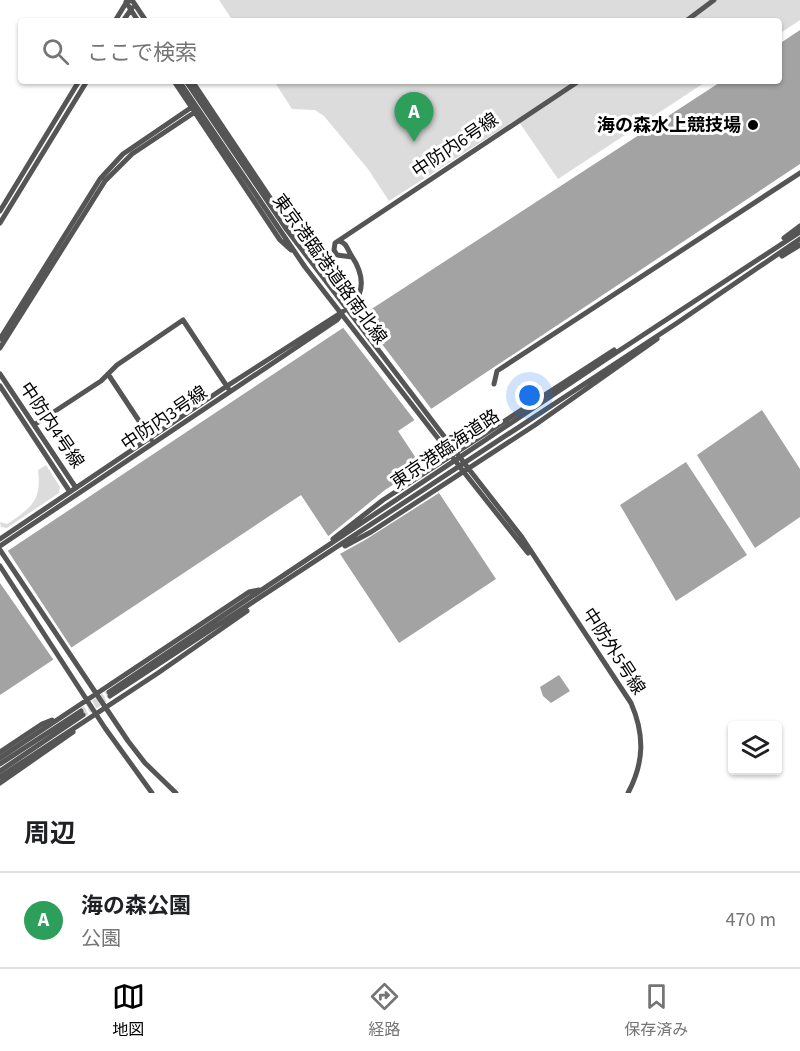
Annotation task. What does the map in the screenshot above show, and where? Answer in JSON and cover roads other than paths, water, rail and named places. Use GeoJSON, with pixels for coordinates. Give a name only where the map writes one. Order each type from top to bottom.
{"type":"FeatureCollection","features":[{"type":"Feature","properties":{"kind":"street"},"geometry":{"type":"LineString","coordinates":[[690,18],[714,0]]}},
{"type":"Feature","properties":{"kind":"street"},"geometry":{"type":"LineString","coordinates":[[118,18],[130,3]]}},
{"type":"Feature","properties":{"kind":"street"},"geometry":{"type":"LineString","coordinates":[[124,18],[130,3]]}},
{"type":"Feature","properties":{"kind":"street"},"geometry":{"type":"LineString","coordinates":[[130,3],[137,18]]}},
{"type":"Feature","properties":{"kind":"street"},"geometry":{"type":"LineString","coordinates":[[130,3],[143,18]]}},
{"type":"Feature","properties":{"kind":"street"},"geometry":{"type":"LineString","coordinates":[[0,211],[78,84]]}},
{"type":"Feature","properties":{"kind":"street"},"geometry":{"type":"LineString","coordinates":[[0,223],[85,84]]}},
{"type":"Feature","properties":{"kind":"street"},"geometry":{"type":"LineString","coordinates":[[176,84],[280,240],[297,255]]}},
{"type":"Feature","properties":{"kind":"street","name":"東京港臨港道路南北線"},"geometry":{"type":"LineString","coordinates":[[181,84],[297,255],[351,319],[466,470]]}},
{"type":"Feature","properties":{"kind":"street","name":"東京港臨港道路南北線"},"geometry":{"type":"LineString","coordinates":[[188,84],[344,311]]}},
{"type":"Feature","properties":{"kind":"street"},"geometry":{"type":"LineString","coordinates":[[194,84],[293,231],[303,251]]}},
{"type":"Feature","properties":{"kind":"street","name":"中防内6号線"},"geometry":{"type":"LineString","coordinates":[[339,241],[575,84]]}},
{"type":"Feature","properties":{"kind":"street"},"geometry":{"type":"LineString","coordinates":[[0,339],[100,179],[123,154],[193,110]]}},
{"type":"Feature","properties":{"kind":"street"},"geometry":{"type":"LineString","coordinates":[[0,348],[105,181],[132,154],[193,110]]}},
{"type":"Feature","properties":{"kind":"street"},"geometry":{"type":"LineString","coordinates":[[494,384],[497,370],[800,173]]}},
{"type":"Feature","properties":{"kind":"street"},"geometry":{"type":"LineString","coordinates":[[762,256],[800,226]]}},
{"type":"Feature","properties":{"kind":"street","name":"東京港臨海道路"},"geometry":{"type":"LineString","coordinates":[[800,232],[652,329],[445,471],[328,554],[109,694],[319,551],[445,471],[677,322],[800,239]]}},
{"type":"Feature","properties":{"kind":"street"},"geometry":{"type":"LineString","coordinates":[[346,245],[349,235]]}},
{"type":"Feature","properties":{"kind":"street"},"geometry":{"type":"LineString","coordinates":[[344,311],[355,303],[361,289],[360,270],[346,245],[339,241],[333,246],[337,255],[352,257]]}},
{"type":"Feature","properties":{"kind":"street"},"geometry":{"type":"LineString","coordinates":[[762,266],[800,245]]}},
{"type":"Feature","properties":{"kind":"street","name":"中防内3号線"},"geometry":{"type":"LineString","coordinates":[[0,539],[337,320],[344,311]]}},
{"type":"Feature","properties":{"kind":"street"},"geometry":{"type":"LineString","coordinates":[[34,425],[101,381],[117,364],[183,320],[229,389]]}},
{"type":"Feature","properties":{"kind":"street"},"geometry":{"type":"LineString","coordinates":[[328,554],[371,532],[466,470],[628,360],[677,322]]}},
{"type":"Feature","properties":{"kind":"street"},"geometry":{"type":"LineString","coordinates":[[319,551],[366,512],[453,454],[599,358],[652,329]]}},
{"type":"Feature","properties":{"kind":"street"},"geometry":{"type":"LineString","coordinates":[[108,374],[152,440]]}},
{"type":"Feature","properties":{"kind":"street","name":"中防内4号線"},"geometry":{"type":"LineString","coordinates":[[0,375],[77,490]]}},
{"type":"Feature","properties":{"kind":"street","name":"中防内4号線"},"geometry":{"type":"LineString","coordinates":[[0,386],[71,494]]}},
{"type":"Feature","properties":{"kind":"street","name":"中防外5号線"},"geometry":{"type":"LineString","coordinates":[[466,470],[548,577],[622,688],[635,713],[642,744],[639,767],[628,793]]}},
{"type":"Feature","properties":{"kind":"street","name":"中防内3号線"},"geometry":{"type":"LineString","coordinates":[[0,548],[71,494]]}},
{"type":"Feature","properties":{"kind":"street"},"geometry":{"type":"LineString","coordinates":[[0,533],[9,532]]}},
{"type":"Feature","properties":{"kind":"street"},"geometry":{"type":"LineString","coordinates":[[0,548],[105,708],[145,763],[176,793]]}},
{"type":"Feature","properties":{"kind":"street"},"geometry":{"type":"LineString","coordinates":[[0,566],[152,793]]}},
{"type":"Feature","properties":{"kind":"street"},"geometry":{"type":"LineString","coordinates":[[0,777],[233,622],[284,582]]}},
{"type":"Feature","properties":{"kind":"street"},"geometry":{"type":"LineString","coordinates":[[0,758],[249,592],[263,588]]}},
{"type":"Feature","properties":{"kind":"street"},"geometry":{"type":"LineString","coordinates":[[0,764],[82,713],[0,771]]}},
{"type":"Feature","properties":{"kind":"street"},"geometry":{"type":"LineString","coordinates":[[0,752],[42,724],[62,717]]}},
{"type":"Feature","properties":{"kind":"street"},"geometry":{"type":"LineString","coordinates":[[0,783],[57,746],[76,728]]}},
{"type":"Feature","properties":{"kind":"tunnel"},"geometry":{"type":"LineString","coordinates":[[81,711],[109,692]]}},
{"type":"Feature","properties":{"kind":"tunnel"},"geometry":{"type":"LineString","coordinates":[[83,715],[110,696]]}},
{"type":"Feature","properties":{"kind":"place","name":"海の森水上競技場"},"geometry":{"type":"Point","coordinates":[753,125]}},
{"type":"Feature","properties":{"kind":"place","name":"海の森公園"},"geometry":{"type":"Point","coordinates":[414,142]}}]}
